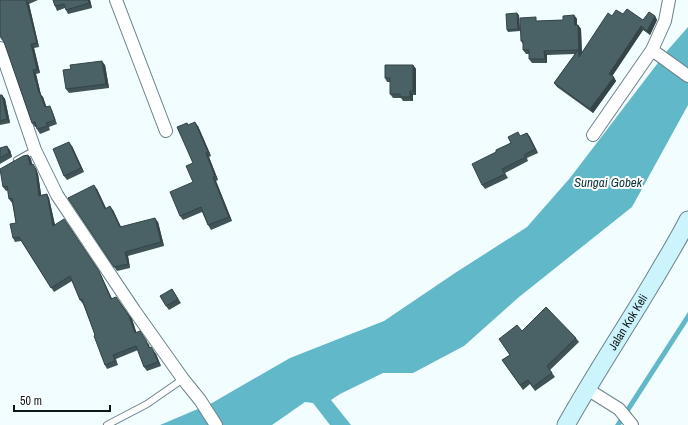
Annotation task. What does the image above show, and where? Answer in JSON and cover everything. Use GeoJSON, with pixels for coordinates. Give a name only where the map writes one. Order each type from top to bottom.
{"type":"FeatureCollection","features":[{"type":"Feature","properties":{"kind":"street"},"geometry":{"type":"LineString","coordinates":[[116,0],[166,131]]}},
{"type":"Feature","properties":{"kind":"street"},"geometry":{"type":"LineString","coordinates":[[593,135],[652,50],[665,21],[669,0]]}},
{"type":"Feature","properties":{"kind":"street"},"geometry":{"type":"LineString","coordinates":[[0,48],[34,150],[49,180],[72,218],[134,310],[183,379],[200,400],[216,425]]}},
{"type":"Feature","properties":{"kind":"street"},"geometry":{"type":"LineString","coordinates":[[652,50],[688,76]]}},
{"type":"Feature","properties":{"kind":"street","name":"Jalan Kok Keli"},"geometry":{"type":"LineString","coordinates":[[566,425],[680,236],[688,220]]}},
{"type":"Feature","properties":{"kind":"street"},"geometry":{"type":"LineString","coordinates":[[587,389],[607,400],[619,409],[631,424]]}},
{"type":"Feature","properties":{"kind":"lane"},"geometry":{"type":"LineString","coordinates":[[14,161],[34,150]]}},
{"type":"Feature","properties":{"kind":"lane"},"geometry":{"type":"LineString","coordinates":[[107,425],[147,404],[183,379]]}},
{"type":"Feature","properties":{"kind":"water","name":"Sungai Gobek"},"geometry":{"type":"Polygon","coordinates":[[[688,27],[688,105],[632,207],[519,297],[464,346],[413,373],[383,373],[331,400],[351,425],[330,425],[313,403],[305,402],[272,425],[160,425],[212,403],[290,358],[384,321],[527,227],[570,178],[667,51],[688,27]]]}},
{"type":"Feature","properties":{"kind":"water"},"geometry":{"type":"Polygon","coordinates":[[[688,312],[688,321],[621,425],[615,425],[688,312]]]}},
{"type":"Feature","properties":{"kind":"building"},"geometry":{"type":"Polygon","coordinates":[[[0,0],[26,0],[37,43],[31,44],[37,69],[33,70],[39,93],[45,107],[50,106],[55,120],[46,123],[48,126],[37,129],[35,122],[32,123],[4,42],[1,38],[0,0]]]}},
{"type":"Feature","properties":{"kind":"building"},"geometry":{"type":"Polygon","coordinates":[[[53,0],[88,0],[89,3],[66,10],[64,4],[55,6],[53,0]]]}},
{"type":"Feature","properties":{"kind":"building"},"geometry":{"type":"Polygon","coordinates":[[[627,9],[643,20],[649,12],[655,16],[647,31],[641,26],[609,74],[614,77],[590,109],[554,83],[578,50],[544,51],[545,59],[529,59],[529,50],[523,50],[520,18],[536,17],[536,21],[563,20],[563,16],[574,15],[575,25],[578,25],[579,57],[608,13],[612,16],[616,10],[623,14],[627,9]]]}},
{"type":"Feature","properties":{"kind":"building"},"geometry":{"type":"Polygon","coordinates":[[[517,13],[518,29],[507,30],[506,14],[517,13]]]}},
{"type":"Feature","properties":{"kind":"building"},"geometry":{"type":"Polygon","coordinates":[[[102,61],[106,84],[66,89],[63,70],[71,69],[70,65],[102,61]]]}},
{"type":"Feature","properties":{"kind":"building"},"geometry":{"type":"Polygon","coordinates":[[[385,65],[413,65],[413,91],[410,91],[410,97],[400,97],[400,94],[390,94],[390,78],[385,78],[385,65]]]}},
{"type":"Feature","properties":{"kind":"building"},"geometry":{"type":"Polygon","coordinates":[[[0,95],[2,95],[7,119],[0,121],[0,95]]]}},
{"type":"Feature","properties":{"kind":"building"},"geometry":{"type":"Polygon","coordinates":[[[195,122],[208,152],[206,153],[215,176],[213,177],[229,217],[208,225],[201,207],[180,216],[170,192],[193,182],[186,166],[193,163],[177,127],[195,122]]]}},
{"type":"Feature","properties":{"kind":"building"},"geometry":{"type":"Polygon","coordinates":[[[518,132],[520,136],[527,133],[535,149],[524,155],[526,157],[502,169],[505,174],[482,185],[472,164],[511,143],[508,137],[518,132]]]}},
{"type":"Feature","properties":{"kind":"building"},"geometry":{"type":"Polygon","coordinates":[[[69,142],[81,168],[64,176],[53,149],[69,142]]]}},
{"type":"Feature","properties":{"kind":"building"},"geometry":{"type":"Polygon","coordinates":[[[7,146],[9,153],[0,158],[0,148],[7,146]]]}},
{"type":"Feature","properties":{"kind":"building"},"geometry":{"type":"Polygon","coordinates":[[[28,155],[30,165],[33,164],[36,170],[39,196],[47,194],[53,226],[64,219],[99,271],[111,299],[116,297],[129,316],[135,333],[140,331],[149,348],[151,347],[153,350],[158,362],[144,367],[136,346],[113,355],[115,361],[105,365],[82,299],[80,300],[70,276],[51,288],[19,237],[13,238],[10,224],[16,223],[12,198],[9,199],[7,186],[3,187],[0,169],[23,156],[28,155]]]}},
{"type":"Feature","properties":{"kind":"building"},"geometry":{"type":"Polygon","coordinates":[[[94,185],[105,209],[110,206],[120,227],[155,218],[161,242],[125,252],[128,264],[114,267],[68,198],[94,185]]]}},
{"type":"Feature","properties":{"kind":"building"},"geometry":{"type":"Polygon","coordinates":[[[172,289],[178,299],[166,306],[160,296],[172,289]]]}},
{"type":"Feature","properties":{"kind":"building"},"geometry":{"type":"Polygon","coordinates":[[[546,307],[576,338],[547,366],[552,373],[533,387],[528,380],[520,385],[502,360],[510,355],[499,339],[517,325],[522,331],[546,307]]]}}]}
